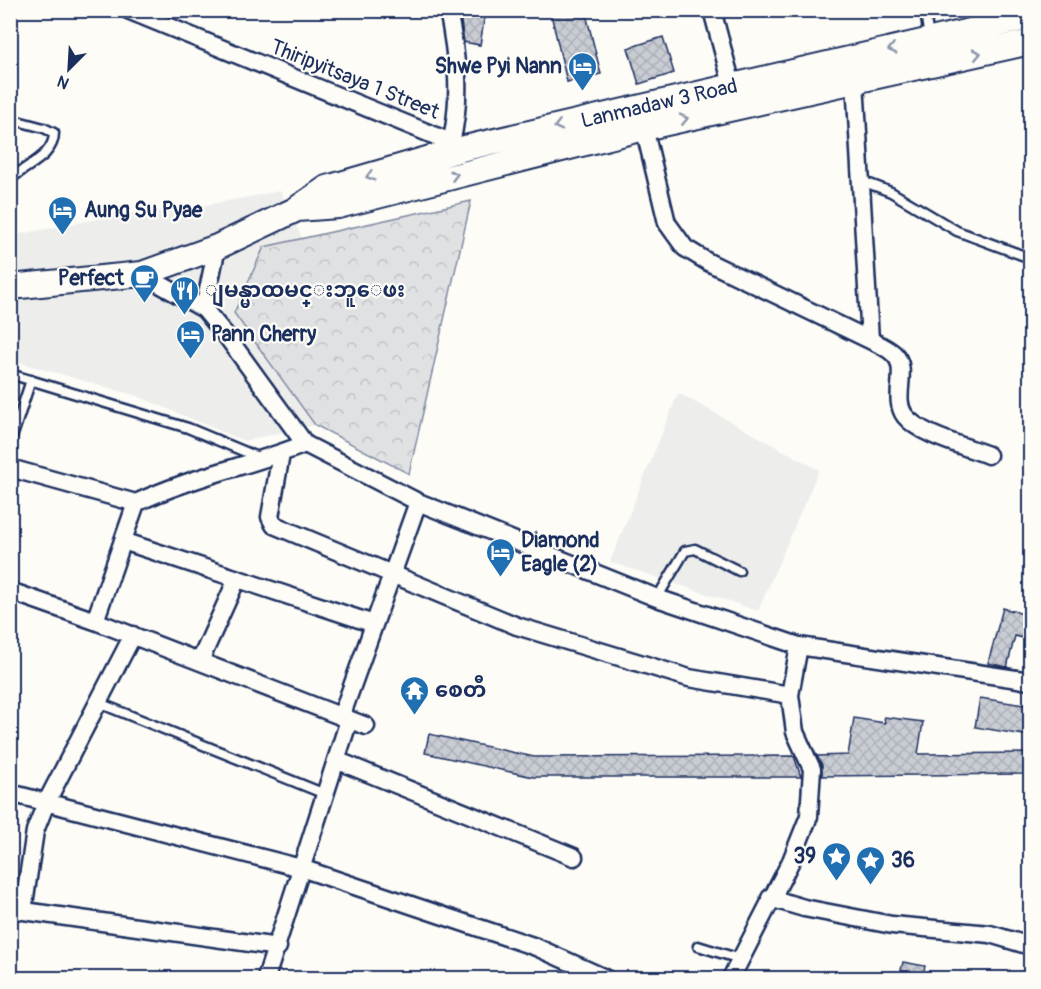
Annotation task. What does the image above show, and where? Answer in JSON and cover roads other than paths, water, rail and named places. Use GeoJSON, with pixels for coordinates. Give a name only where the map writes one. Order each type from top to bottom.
{"type":"FeatureCollection","features":[{"type":"Feature","properties":{"kind":"main road","name":"Lanmadaw 3 Road"},"geometry":{"type":"LineString","coordinates":[[10,287],[142,274],[217,247],[295,210],[327,188],[458,146],[641,117],[735,96],[929,40],[1030,17]]}},
{"type":"Feature","properties":{"kind":"main road","name":"Lanmadaw 3 Road"},"geometry":{"type":"LineString","coordinates":[[735,96],[855,81],[1030,42]]}},
{"type":"Feature","properties":{"kind":"main road","name":"Lanmadaw 3 Road"},"geometry":{"type":"LineString","coordinates":[[295,210],[338,206],[641,117]]}},
{"type":"Feature","properties":{"kind":"street"},"geometry":{"type":"LineString","coordinates":[[448,10],[454,39],[459,95],[458,146]]}},
{"type":"Feature","properties":{"kind":"street"},"geometry":{"type":"LineString","coordinates":[[712,10],[735,96]]}},
{"type":"Feature","properties":{"kind":"street","name":"Thiripyitsaya 1 Street"},"geometry":{"type":"LineString","coordinates":[[132,11],[458,146]]}},
{"type":"Feature","properties":{"kind":"street"},"geometry":{"type":"LineString","coordinates":[[855,81],[870,340]]}},
{"type":"Feature","properties":{"kind":"street"},"geometry":{"type":"LineString","coordinates":[[641,117],[667,223],[685,248],[708,262],[895,354],[901,364],[899,397],[903,413],[912,423],[988,455]]}},
{"type":"Feature","properties":{"kind":"street"},"geometry":{"type":"LineString","coordinates":[[204,309],[217,247]]}},
{"type":"Feature","properties":{"kind":"street"},"geometry":{"type":"LineString","coordinates":[[142,274],[204,309],[228,338],[305,444],[418,502],[657,597],[799,646],[1030,681]]}},
{"type":"Feature","properties":{"kind":"street"},"geometry":{"type":"LineString","coordinates":[[10,468],[136,503],[164,489],[273,457],[305,444]]}},
{"type":"Feature","properties":{"kind":"street"},"geometry":{"type":"LineString","coordinates":[[273,457],[270,517],[274,525],[392,576],[517,626],[679,675],[790,695]]}},
{"type":"Feature","properties":{"kind":"street"},"geometry":{"type":"LineString","coordinates":[[266,978],[336,760],[345,718],[374,624],[418,502]]}},
{"type":"Feature","properties":{"kind":"street"},"geometry":{"type":"LineString","coordinates":[[95,621],[136,503]]}},
{"type":"Feature","properties":{"kind":"street"},"geometry":{"type":"LineString","coordinates":[[123,541],[374,624]]}},
{"type":"Feature","properties":{"kind":"street"},"geometry":{"type":"LineString","coordinates":[[200,662],[237,579]]}},
{"type":"Feature","properties":{"kind":"street"},"geometry":{"type":"LineString","coordinates":[[10,591],[133,635],[366,726]]}},
{"type":"Feature","properties":{"kind":"street"},"geometry":{"type":"LineString","coordinates":[[133,635],[46,803],[35,831],[17,910],[278,946]]}},
{"type":"Feature","properties":{"kind":"street"},"geometry":{"type":"LineString","coordinates":[[731,978],[770,898],[791,861],[809,816],[812,769],[795,732],[790,695],[799,646]]}},
{"type":"Feature","properties":{"kind":"street"},"geometry":{"type":"LineString","coordinates":[[336,760],[574,857]]}},
{"type":"Feature","properties":{"kind":"street"},"geometry":{"type":"LineString","coordinates":[[10,793],[301,868],[536,947],[605,978]]}},
{"type":"Feature","properties":{"kind":"street"},"geometry":{"type":"LineString","coordinates":[[770,898],[804,908],[892,925],[990,934],[1030,946]]}},
{"type":"Feature","properties":{"kind":"lane"},"geometry":{"type":"LineString","coordinates":[[925,10],[929,40]]}},
{"type":"Feature","properties":{"kind":"lane"},"geometry":{"type":"LineString","coordinates":[[10,119],[54,133],[54,142],[48,152],[10,180]]}},
{"type":"Feature","properties":{"kind":"lane"},"geometry":{"type":"LineString","coordinates":[[862,182],[891,192],[957,231],[1030,258]]}},
{"type":"Feature","properties":{"kind":"lane"},"geometry":{"type":"LineString","coordinates":[[10,374],[188,428],[273,457]]}},
{"type":"Feature","properties":{"kind":"lane"},"geometry":{"type":"LineString","coordinates":[[10,444],[30,380]]}},
{"type":"Feature","properties":{"kind":"lane"},"geometry":{"type":"LineString","coordinates":[[657,597],[685,551],[695,549],[739,571]]}},
{"type":"Feature","properties":{"kind":"lane"},"geometry":{"type":"LineString","coordinates":[[99,703],[325,794]]}},
{"type":"Feature","properties":{"kind":"lane"},"geometry":{"type":"LineString","coordinates":[[698,946],[740,959]]}},
{"type":"Feature","properties":{"kind":"place","name":"Shwe Pyi Nann"},"geometry":{"type":"Point","coordinates":[583,92]}},
{"type":"Feature","properties":{"kind":"place","name":"Aung Su Pyae"},"geometry":{"type":"Point","coordinates":[63,236]}},
{"type":"Feature","properties":{"kind":"place","name":"Perfect"},"geometry":{"type":"Point","coordinates":[145,304]}},
{"type":"Feature","properties":{"kind":"place","name":"ျမန္မာထမင္းဘူေဖး"},"geometry":{"type":"Point","coordinates":[184,316]}},
{"type":"Feature","properties":{"kind":"place","name":"Pann Cherry"},"geometry":{"type":"Point","coordinates":[190,360]}},
{"type":"Feature","properties":{"kind":"place","name":"Diamond Eagle (2)"},"geometry":{"type":"Point","coordinates":[500,578]}},
{"type":"Feature","properties":{"kind":"place","name":"စေတီ"},"geometry":{"type":"Point","coordinates":[414,716]}},
{"type":"Feature","properties":{"kind":"place","name":"39"},"geometry":{"type":"Point","coordinates":[837,882]}},
{"type":"Feature","properties":{"kind":"place","name":"36"},"geometry":{"type":"Point","coordinates":[870,886]}}]}
